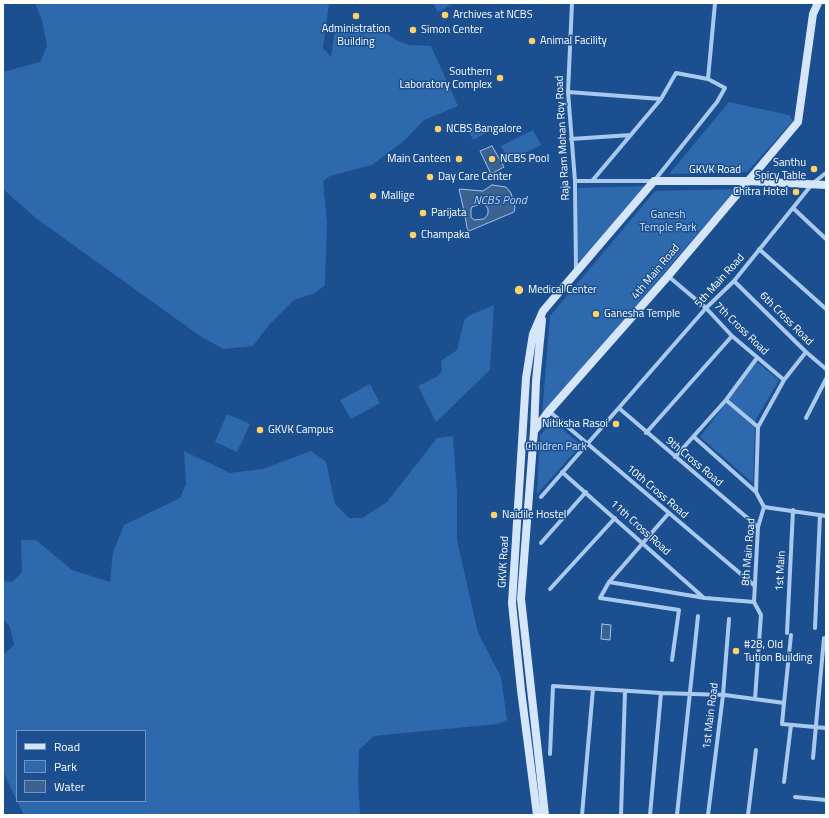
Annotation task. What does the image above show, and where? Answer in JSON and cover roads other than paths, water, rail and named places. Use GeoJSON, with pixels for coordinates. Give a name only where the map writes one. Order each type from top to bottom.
{"type":"FeatureCollection","features":[{"type":"Feature","properties":{"kind":"main road","name":"GKVK Road"},"geometry":{"type":"LineString","coordinates":[[537,815],[521,690],[512,603],[526,378],[533,334],[543,311],[654,182],[748,182],[798,122],[813,14],[818,3]]}},
{"type":"Feature","properties":{"kind":"main road"},"geometry":{"type":"LineString","coordinates":[[748,182],[813,183],[826,185]]}},
{"type":"Feature","properties":{"kind":"main road","name":"4th Main Road"},"geometry":{"type":"LineString","coordinates":[[534,431],[549,411],[668,276],[748,182]]}},
{"type":"Feature","properties":{"kind":"main road","name":"GKVK Road"},"geometry":{"type":"LineString","coordinates":[[543,311],[536,381],[534,431],[521,599],[545,815]]}},
{"type":"Feature","properties":{"kind":"main road"},"geometry":{"type":"LineString","coordinates":[[522,443],[533,444]]}},
{"type":"Feature","properties":{"kind":"main road"},"geometry":{"type":"LineString","coordinates":[[521,690],[531,689]]}},
{"type":"Feature","properties":{"kind":"street","name":"Raja Ram Mohan Roy Road"},"geometry":{"type":"LineString","coordinates":[[572,3],[568,92],[575,181],[576,273]]}},
{"type":"Feature","properties":{"kind":"street"},"geometry":{"type":"LineString","coordinates":[[708,79],[715,3]]}},
{"type":"Feature","properties":{"kind":"street"},"geometry":{"type":"LineString","coordinates":[[575,181],[592,182],[654,182],[717,102],[725,88],[708,79],[676,73],[660,99],[592,182]]}},
{"type":"Feature","properties":{"kind":"street"},"geometry":{"type":"LineString","coordinates":[[568,92],[660,99]]}},
{"type":"Feature","properties":{"kind":"street"},"geometry":{"type":"LineString","coordinates":[[571,139],[631,135]]}},
{"type":"Feature","properties":{"kind":"street","name":"5th Main Road"},"geometry":{"type":"LineString","coordinates":[[541,497],[620,409],[706,308],[734,281],[813,183],[826,173]]}},
{"type":"Feature","properties":{"kind":"street"},"geometry":{"type":"LineString","coordinates":[[793,208],[826,239]]}},
{"type":"Feature","properties":{"kind":"street"},"geometry":{"type":"LineString","coordinates":[[759,249],[826,309]]}},
{"type":"Feature","properties":{"kind":"street","name":"7th Cross Road"},"geometry":{"type":"LineString","coordinates":[[668,276],[706,308],[732,336],[784,380]]}},
{"type":"Feature","properties":{"kind":"street","name":"6th Cross Road"},"geometry":{"type":"LineString","coordinates":[[734,281],[806,352],[826,369]]}},
{"type":"Feature","properties":{"kind":"street"},"geometry":{"type":"LineString","coordinates":[[646,433],[732,336]]}},
{"type":"Feature","properties":{"kind":"street","name":"8th Main Road"},"geometry":{"type":"LineString","coordinates":[[755,699],[761,615],[754,602],[758,527],[764,507],[756,492],[758,427],[784,380],[806,352]]}},
{"type":"Feature","properties":{"kind":"street"},"geometry":{"type":"LineString","coordinates":[[675,457],[726,400],[757,358]]}},
{"type":"Feature","properties":{"kind":"street"},"geometry":{"type":"LineString","coordinates":[[806,418],[826,379]]}},
{"type":"Feature","properties":{"kind":"street"},"geometry":{"type":"LineString","coordinates":[[726,400],[758,427]]}},
{"type":"Feature","properties":{"kind":"street","name":"9th Cross Road"},"geometry":{"type":"LineString","coordinates":[[620,409],[646,433],[758,527]]}},
{"type":"Feature","properties":{"kind":"street","name":"10th Cross Road"},"geometry":{"type":"LineString","coordinates":[[549,411],[668,514],[755,586]]}},
{"type":"Feature","properties":{"kind":"street"},"geometry":{"type":"LineString","coordinates":[[694,437],[756,492]]}},
{"type":"Feature","properties":{"kind":"street","name":"11th Cross Road"},"geometry":{"type":"LineString","coordinates":[[562,472],[705,598]]}},
{"type":"Feature","properties":{"kind":"street"},"geometry":{"type":"LineString","coordinates":[[541,543],[586,492]]}},
{"type":"Feature","properties":{"kind":"street"},"geometry":{"type":"LineString","coordinates":[[764,507],[826,516]]}},
{"type":"Feature","properties":{"kind":"street","name":"1st Main"},"geometry":{"type":"LineString","coordinates":[[790,725],[782,724],[789,634],[793,510]]}},
{"type":"Feature","properties":{"kind":"street"},"geometry":{"type":"LineString","coordinates":[[668,514],[641,543],[609,582],[600,598],[679,610],[672,660]]}},
{"type":"Feature","properties":{"kind":"street"},"geometry":{"type":"LineString","coordinates":[[815,628],[820,515]]}},
{"type":"Feature","properties":{"kind":"street"},"geometry":{"type":"LineString","coordinates":[[550,589],[616,518]]}},
{"type":"Feature","properties":{"kind":"street","name":"8th Main Road"},"geometry":{"type":"LineString","coordinates":[[609,582],[705,598],[754,602]]}},
{"type":"Feature","properties":{"kind":"street"},"geometry":{"type":"LineString","coordinates":[[677,815],[691,695],[698,616]]}},
{"type":"Feature","properties":{"kind":"street","name":"1st Main Road"},"geometry":{"type":"LineString","coordinates":[[708,815],[723,695],[729,619]]}},
{"type":"Feature","properties":{"kind":"street"},"geometry":{"type":"LineString","coordinates":[[813,758],[824,638]]}},
{"type":"Feature","properties":{"kind":"street"},"geometry":{"type":"LineString","coordinates":[[550,754],[553,686],[691,695],[723,695],[784,703]]}},
{"type":"Feature","properties":{"kind":"street"},"geometry":{"type":"LineString","coordinates":[[582,815],[593,689]]}},
{"type":"Feature","properties":{"kind":"street"},"geometry":{"type":"LineString","coordinates":[[621,815],[625,691]]}},
{"type":"Feature","properties":{"kind":"street"},"geometry":{"type":"LineString","coordinates":[[650,815],[661,693]]}},
{"type":"Feature","properties":{"kind":"street"},"geometry":{"type":"LineString","coordinates":[[784,782],[790,725],[826,728]]}},
{"type":"Feature","properties":{"kind":"street"},"geometry":{"type":"LineString","coordinates":[[748,815],[756,750]]}},
{"type":"Feature","properties":{"kind":"street"},"geometry":{"type":"LineString","coordinates":[[795,797],[826,800]]}},
{"type":"Feature","properties":{"kind":"water","name":"NCBS Pool"},"geometry":{"type":"Polygon","coordinates":[[[492,146],[504,167],[491,174],[480,151],[492,146]]]}},
{"type":"Feature","properties":{"kind":"water","name":"NCBS Pond"},"geometry":{"type":"Polygon","coordinates":[[[492,185],[506,187],[511,193],[515,207],[514,212],[469,231],[467,228],[459,189],[483,191],[492,185]],[[485,204],[472,207],[471,217],[474,220],[484,219],[488,214],[488,209],[485,204]]]}},
{"type":"Feature","properties":{"kind":"water"},"geometry":{"type":"Polygon","coordinates":[[[602,624],[611,625],[610,640],[601,639],[602,624]]]}},
{"type":"Feature","properties":{"kind":"place","name":"Archives at NCBS"},"geometry":{"type":"Point","coordinates":[445,15]}},
{"type":"Feature","properties":{"kind":"place","name":"Administration Building"},"geometry":{"type":"Point","coordinates":[356,16]}},
{"type":"Feature","properties":{"kind":"place","name":"Simon Center"},"geometry":{"type":"Point","coordinates":[413,30]}},
{"type":"Feature","properties":{"kind":"place","name":"Animal Facility"},"geometry":{"type":"Point","coordinates":[532,41]}},
{"type":"Feature","properties":{"kind":"place","name":"Southern Laboratory Complex"},"geometry":{"type":"Point","coordinates":[500,78]}},
{"type":"Feature","properties":{"kind":"place","name":"NCBS Bangalore"},"geometry":{"type":"Point","coordinates":[438,129]}},
{"type":"Feature","properties":{"kind":"place","name":"Main Canteen"},"geometry":{"type":"Point","coordinates":[459,159]}},
{"type":"Feature","properties":{"kind":"place","name":"NCBS Pool"},"geometry":{"type":"Point","coordinates":[492,159]}},
{"type":"Feature","properties":{"kind":"place","name":"Santhu Spicy Table"},"geometry":{"type":"Point","coordinates":[814,169]}},
{"type":"Feature","properties":{"kind":"place","name":"Day Care Center"},"geometry":{"type":"Point","coordinates":[430,177]}},
{"type":"Feature","properties":{"kind":"place","name":"Chitra Hotel"},"geometry":{"type":"Point","coordinates":[796,192]}},
{"type":"Feature","properties":{"kind":"place","name":"Mallige"},"geometry":{"type":"Point","coordinates":[373,196]}},
{"type":"Feature","properties":{"kind":"place","name":"Parijata"},"geometry":{"type":"Point","coordinates":[423,213]}},
{"type":"Feature","properties":{"kind":"place","name":"Champaka"},"geometry":{"type":"Point","coordinates":[413,235]}},
{"type":"Feature","properties":{"kind":"place","name":"Medical Center"},"geometry":{"type":"Point","coordinates":[519,290]}},
{"type":"Feature","properties":{"kind":"place","name":"Ganesha Temple"},"geometry":{"type":"Point","coordinates":[596,314]}},
{"type":"Feature","properties":{"kind":"place","name":"Nitiksha Rasoi"},"geometry":{"type":"Point","coordinates":[616,424]}},
{"type":"Feature","properties":{"kind":"place","name":"GKVK Campus"},"geometry":{"type":"Point","coordinates":[260,430]}},
{"type":"Feature","properties":{"kind":"place","name":"Naidile Hostel"},"geometry":{"type":"Point","coordinates":[494,515]}},
{"type":"Feature","properties":{"kind":"place","name":"#28, Old Tution Building"},"geometry":{"type":"Point","coordinates":[736,651]}},
{"type":"Feature","properties":{"kind":"park label","name":"Ganesh Temple Park"},"geometry":{"type":"Point","coordinates":[668,221]}},
{"type":"Feature","properties":{"kind":"park label","name":"Children Park"},"geometry":{"type":"Point","coordinates":[556,447]}}]}
